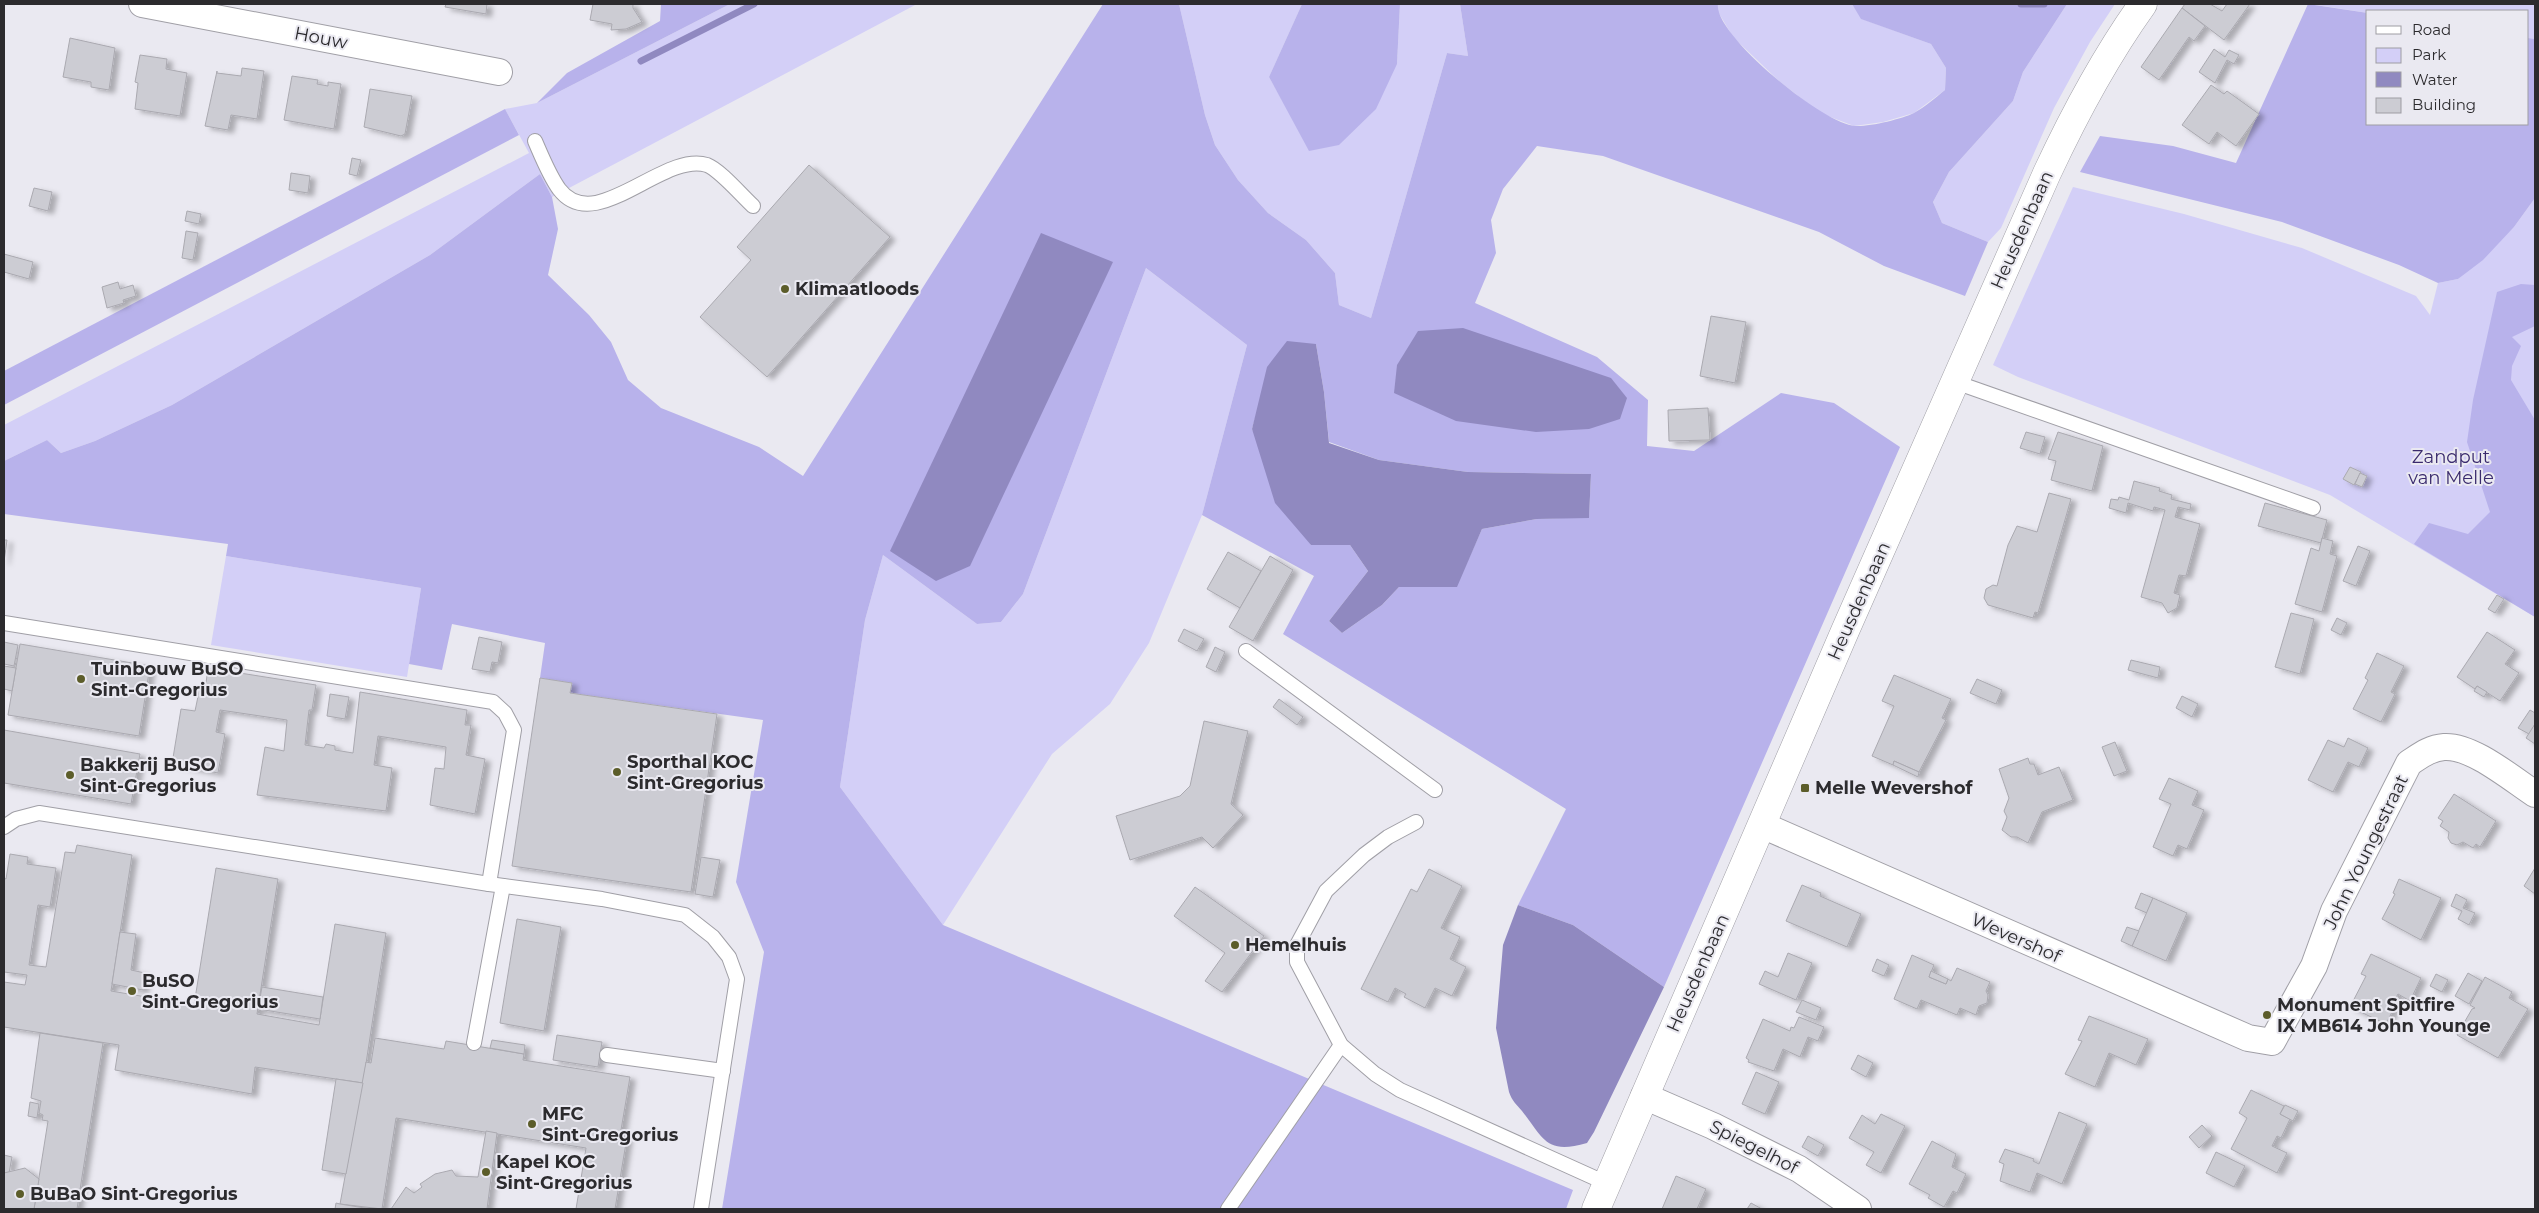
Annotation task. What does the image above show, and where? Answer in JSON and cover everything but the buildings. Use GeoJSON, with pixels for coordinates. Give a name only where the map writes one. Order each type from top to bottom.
{"type":"FeatureCollection","features":[{"type":"Feature","properties":{"kind":"main road","name":"Heusdenbaan"},"geometry":{"type":"LineString","coordinates":[[1596,1209],[1955,382],[2072,120],[2105,59],[2143,4]]}},
{"type":"Feature","properties":{"kind":"street","name":"Houw"},"geometry":{"type":"LineString","coordinates":[[142,4],[499,72]]}},
{"type":"Feature","properties":{"kind":"street","name":"John Youngestraat"},"geometry":{"type":"LineString","coordinates":[[2272,1042],[2314,966],[2334,911],[2409,763],[2429,750],[2445,747],[2470,752],[2535,794]]}},
{"type":"Feature","properties":{"kind":"street","name":"Wevershof"},"geometry":{"type":"LineString","coordinates":[[1762,826],[2239,1034],[2272,1042]]}},
{"type":"Feature","properties":{"kind":"street","name":"Spiegelhof"},"geometry":{"type":"LineString","coordinates":[[1644,1096],[1713,1126],[1799,1169],[1858,1209]]}},
{"type":"Feature","properties":{"kind":"lane"},"geometry":{"type":"LineString","coordinates":[[534,141],[559,189],[568,198],[582,204],[597,204],[678,168],[694,163],[708,166],[753,206]]}},
{"type":"Feature","properties":{"kind":"lane"},"geometry":{"type":"LineString","coordinates":[[1955,382],[2313,508]]}},
{"type":"Feature","properties":{"kind":"lane"},"geometry":{"type":"LineString","coordinates":[[4,623],[493,702],[505,713],[514,730],[496,885],[474,1043]]}},
{"type":"Feature","properties":{"kind":"lane"},"geometry":{"type":"LineString","coordinates":[[1246,651],[1435,790]]}},
{"type":"Feature","properties":{"kind":"lane"},"geometry":{"type":"LineString","coordinates":[[4,825],[39,812],[496,885],[602,899],[686,915],[713,937],[728,957],[737,979],[701,1209]]}},
{"type":"Feature","properties":{"kind":"lane"},"geometry":{"type":"LineString","coordinates":[[1416,822],[1388,837],[1364,855],[1326,891],[1297,945],[1296,962],[1341,1045],[1375,1074],[1400,1090],[1606,1184]]}},
{"type":"Feature","properties":{"kind":"lane"},"geometry":{"type":"LineString","coordinates":[[1228,1209],[1341,1045]]}},
{"type":"Feature","properties":{"kind":"lane"},"geometry":{"type":"LineString","coordinates":[[607,1055],[722,1071]]}},
{"type":"Feature","properties":{"kind":"green space"},"geometry":{"type":"Polygon","coordinates":[[[730,4],[917,4],[552,197],[540,174],[430,255],[172,405],[95,441],[61,453],[47,440],[4,461],[4,425],[529,153],[505,109],[537,103],[730,4]]]}},
{"type":"Feature","properties":{"kind":"green space"},"geometry":{"type":"Polygon","coordinates":[[[1179,4],[1302,4],[1269,77],[1286,107],[1397,64],[1400,4],[1460,4],[1468,56],[1447,53],[1371,318],[1339,305],[1335,273],[1306,240],[1268,213],[1238,180],[1215,145],[1205,115],[1179,4]]]}},
{"type":"Feature","properties":{"kind":"green space"},"geometry":{"type":"Polygon","coordinates":[[[1718,4],[1852,4],[1862,19],[1931,44],[1946,68],[1945,90],[1914,113],[1883,122],[1854,126],[1820,113],[1779,81],[1733,37],[1717,10],[1718,4]]]}},
{"type":"Feature","properties":{"kind":"green space"},"geometry":{"type":"Polygon","coordinates":[[[2067,4],[2115,4],[2090,42],[2054,108],[2001,228],[1988,242],[1942,223],[1933,202],[1949,172],[2013,101],[2023,72],[2067,4]]]}},
{"type":"Feature","properties":{"kind":"green space"},"geometry":{"type":"Polygon","coordinates":[[[2310,4],[2535,4],[2535,39],[2529,38],[2529,10],[2366,10],[2366,13],[2310,4]]]}},
{"type":"Feature","properties":{"kind":"green space","name":"Zandput van Melle"},"geometry":{"type":"Polygon","coordinates":[[[2073,187],[2184,214],[2302,248],[2416,296],[2430,315],[2438,283],[2458,279],[2514,227],[2535,198],[2535,617],[2330,495],[2018,377],[1993,365],[2073,187]]]}},
{"type":"Feature","properties":{"kind":"green space"},"geometry":{"type":"Polygon","coordinates":[[[1146,268],[1247,345],[1202,515],[1149,643],[1110,704],[1052,754],[943,925],[840,787],[865,620],[883,555],[977,624],[1001,622],[1023,594],[1146,268]]]}},
{"type":"Feature","properties":{"kind":"green space"},"geometry":{"type":"Polygon","coordinates":[[[226,556],[421,588],[407,677],[211,645],[226,556]]]}},
{"type":"Feature","properties":{"kind":"shaded area"},"geometry":{"type":"Polygon","coordinates":[[[661,4],[730,4],[537,103],[567,73],[660,21],[661,4]]]}},
{"type":"Feature","properties":{"kind":"shaded area"},"geometry":{"type":"Polygon","coordinates":[[[1103,4],[1179,4],[1205,115],[1215,145],[1238,180],[1268,213],[1306,240],[1335,273],[1339,305],[1371,318],[1447,53],[1468,56],[1460,4],[1718,4],[1721,18],[1733,36],[1773,76],[1820,111],[1840,122],[1855,126],[1885,122],[1918,111],[1945,90],[1946,68],[1931,44],[1861,19],[1852,4],[2067,4],[2023,72],[2013,101],[1949,172],[1933,202],[1942,223],[1988,242],[1965,296],[1884,266],[1819,232],[1603,156],[1537,146],[1503,189],[1491,220],[1496,253],[1475,303],[1597,357],[1648,400],[1647,446],[1694,451],[1781,393],[1834,403],[1900,447],[1664,987],[1573,925],[1518,905],[1566,809],[1283,634],[1314,576],[1202,515],[1247,345],[1146,268],[1023,594],[1001,622],[977,624],[883,555],[865,620],[840,787],[943,925],[1573,1190],[1566,1209],[722,1209],[764,952],[736,882],[763,720],[570,693],[572,683],[540,678],[545,643],[452,624],[442,670],[409,664],[421,588],[226,556],[228,544],[4,514],[4,461],[47,440],[61,453],[95,441],[172,405],[430,255],[540,174],[552,197],[558,229],[548,275],[589,315],[611,342],[628,380],[661,408],[759,447],[803,476],[1103,4]],[[1316,344],[1260,401],[1252,429],[1311,545],[1350,545],[1368,571],[1329,621],[1342,633],[1382,605],[1399,587],[1456,587],[1482,529],[1537,519],[1589,517],[1591,474],[1468,472],[1379,460],[1329,442],[1324,392],[1316,344]]]}},
{"type":"Feature","properties":{"kind":"shaded area"},"geometry":{"type":"Polygon","coordinates":[[[1302,4],[1400,4],[1397,64],[1376,109],[1339,145],[1309,151],[1269,77],[1302,4]]]}},
{"type":"Feature","properties":{"kind":"shaded area"},"geometry":{"type":"Polygon","coordinates":[[[2308,4],[2366,13],[2366,125],[2529,125],[2529,38],[2535,39],[2535,198],[2514,227],[2483,260],[2458,279],[2438,283],[2399,265],[2282,222],[2080,172],[2100,136],[2173,146],[2236,163],[2308,4]]]}},
{"type":"Feature","properties":{"kind":"shaded area"},"geometry":{"type":"Polygon","coordinates":[[[505,109],[519,135],[4,405],[4,371],[505,109]]]}},
{"type":"Feature","properties":{"kind":"shaded area"},"geometry":{"type":"Polygon","coordinates":[[[2521,284],[2535,285],[2535,326],[2512,337],[2521,346],[2512,366],[2511,380],[2535,420],[2535,617],[2414,544],[2429,523],[2468,534],[2490,512],[2467,442],[2473,400],[2497,292],[2521,284]]]}},
{"type":"Feature","properties":{"kind":"water"},"geometry":{"type":"Polygon","coordinates":[[[1041,233],[1113,262],[970,566],[936,581],[890,551],[1041,233]]]}},
{"type":"Feature","properties":{"kind":"water"},"geometry":{"type":"Polygon","coordinates":[[[1463,328],[1611,378],[1627,398],[1620,419],[1589,429],[1536,432],[1456,421],[1394,393],[1397,365],[1418,331],[1463,328]]]}},
{"type":"Feature","properties":{"kind":"water"},"geometry":{"type":"Polygon","coordinates":[[[1287,341],[1316,344],[1324,392],[1329,443],[1379,460],[1468,472],[1591,474],[1589,518],[1537,519],[1482,529],[1457,587],[1399,587],[1382,605],[1342,633],[1329,621],[1368,571],[1350,545],[1311,545],[1275,503],[1252,429],[1267,367],[1287,341]]]}},
{"type":"Feature","properties":{"kind":"water"},"geometry":{"type":"Polygon","coordinates":[[[1518,905],[1573,925],[1664,987],[1587,1143],[1563,1147],[1554,1146],[1547,1142],[1514,1102],[1509,1092],[1496,1028],[1503,945],[1518,905]]]}},
{"type":"Feature","properties":{"kind":"waterway"},"geometry":{"type":"LineString","coordinates":[[641,61],[754,4]]}},
{"type":"Feature","properties":{"kind":"waterway"},"geometry":{"type":"LineString","coordinates":[[2021,4],[2044,4]]}},
{"type":"Feature","properties":{"kind":"place","name":"Klimaatloods"},"geometry":{"type":"Point","coordinates":[785,289]}},
{"type":"Feature","properties":{"kind":"place","name":"Tuinbouw BuSO Sint-Gregorius"},"geometry":{"type":"Point","coordinates":[81,679]}},
{"type":"Feature","properties":{"kind":"place","name":"Sporthal KOC Sint-Gregorius"},"geometry":{"type":"Point","coordinates":[617,772]}},
{"type":"Feature","properties":{"kind":"place","name":"Bakkerij BuSO Sint-Gregorius"},"geometry":{"type":"Point","coordinates":[70,775]}},
{"type":"Feature","properties":{"kind":"place","name":"Melle Wevershof"},"geometry":{"type":"Point","coordinates":[1805,788]}},
{"type":"Feature","properties":{"kind":"place","name":"Hemelhuis"},"geometry":{"type":"Point","coordinates":[1235,945]}},
{"type":"Feature","properties":{"kind":"place","name":"BuSO Sint-Gregorius"},"geometry":{"type":"Point","coordinates":[132,991]}},
{"type":"Feature","properties":{"kind":"place","name":"Monument Spitfire IX MB614 John Younge"},"geometry":{"type":"Point","coordinates":[2267,1015]}},
{"type":"Feature","properties":{"kind":"place","name":"MFC Sint-Gregorius"},"geometry":{"type":"Point","coordinates":[532,1124]}},
{"type":"Feature","properties":{"kind":"place","name":"Kapel KOC Sint-Gregorius"},"geometry":{"type":"Point","coordinates":[486,1172]}},
{"type":"Feature","properties":{"kind":"place","name":"BuBaO Sint-Gregorius"},"geometry":{"type":"Point","coordinates":[20,1194]}}]}
